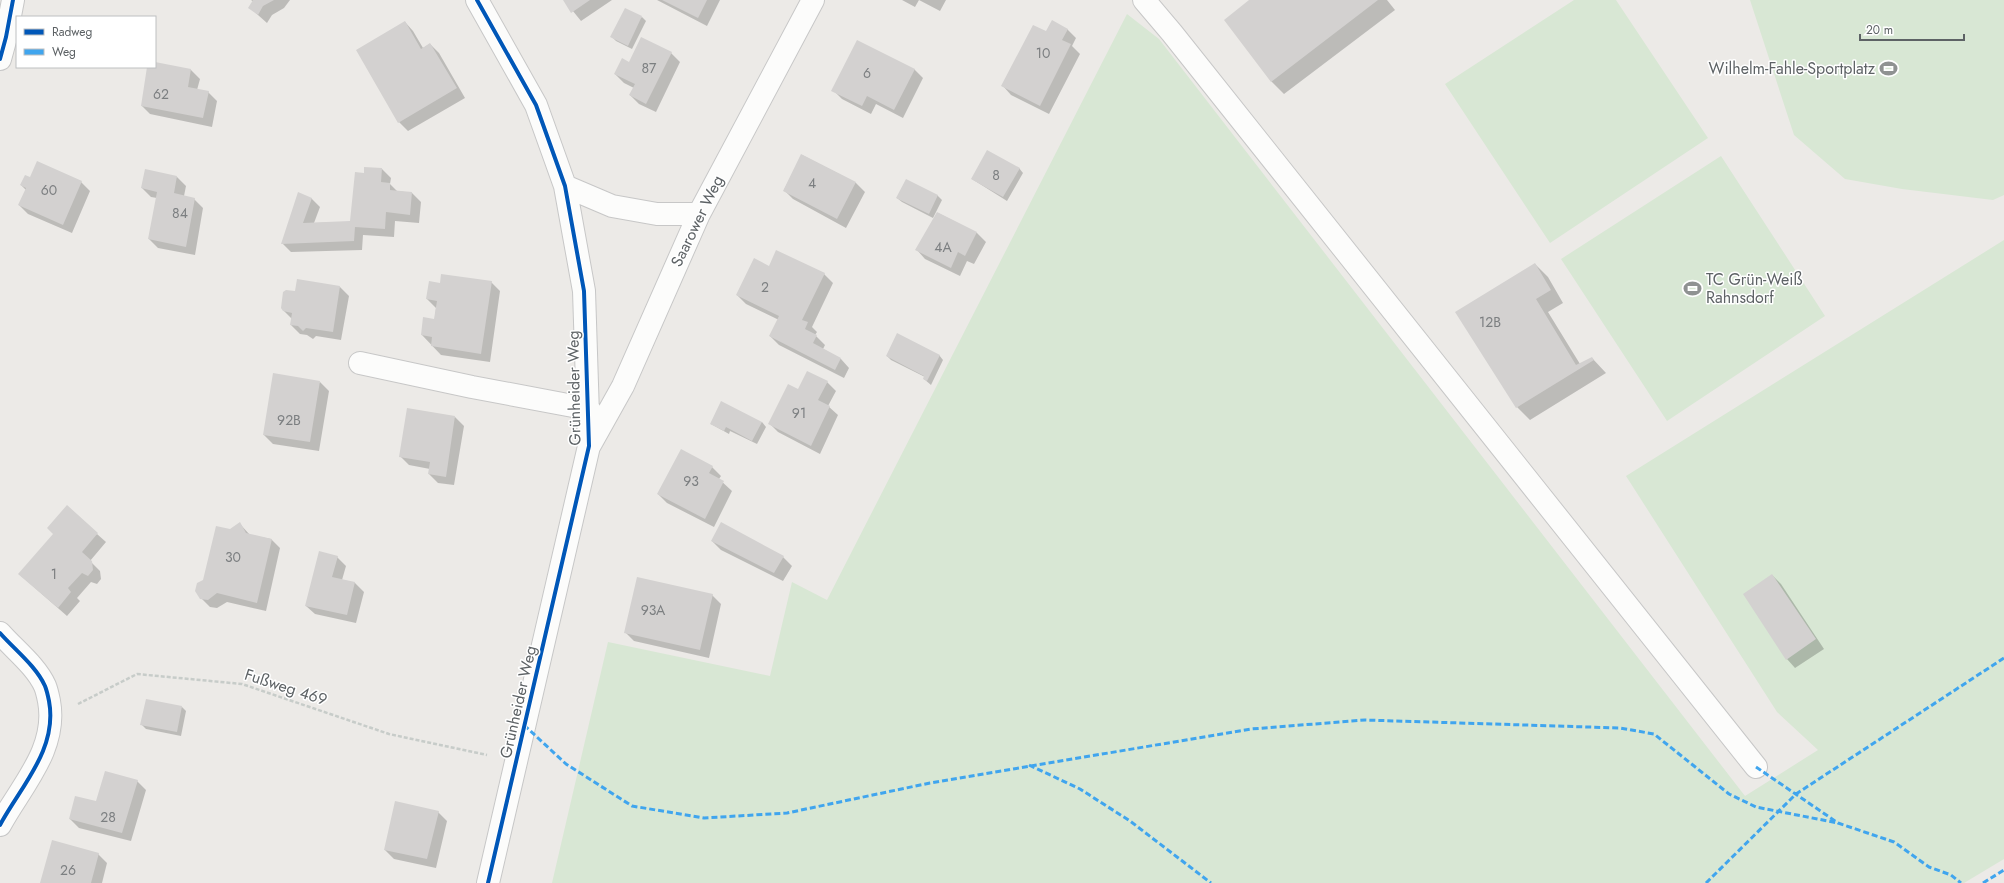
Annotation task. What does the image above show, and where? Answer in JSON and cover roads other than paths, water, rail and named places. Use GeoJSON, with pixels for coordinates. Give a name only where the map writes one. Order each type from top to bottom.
{"type":"FeatureCollection","features":[{"type":"Feature","properties":{"kind":"street"},"geometry":{"type":"LineString","coordinates":[[0,59],[13,0]]}},
{"type":"Feature","properties":{"kind":"street","name":"Grünheider Weg"},"geometry":{"type":"LineString","coordinates":[[477,0],[536,105],[565,186],[584,291],[589,409],[589,446],[488,883]]}},
{"type":"Feature","properties":{"kind":"street","name":"Saarower Weg"},"geometry":{"type":"LineString","coordinates":[[589,446],[623,386],[699,214],[813,0]]}},
{"type":"Feature","properties":{"kind":"street"},"geometry":{"type":"LineString","coordinates":[[1144,0],[1172,33],[1756,766]]}},
{"type":"Feature","properties":{"kind":"street"},"geometry":{"type":"LineString","coordinates":[[565,186],[612,206],[657,214],[699,214]]}},
{"type":"Feature","properties":{"kind":"street"},"geometry":{"type":"LineString","coordinates":[[360,363],[472,387],[589,409]]}},
{"type":"Feature","properties":{"kind":"street"},"geometry":{"type":"LineString","coordinates":[[0,633],[35,670],[46,687],[50,711],[48,740],[30,776],[0,825]]}},
{"type":"Feature","properties":{"kind":"place","name":"Wilhelm-Fahle-Sportplatz"},"geometry":{"type":"Point","coordinates":[1888,68]}},
{"type":"Feature","properties":{"kind":"place","name":"TC Grün-Weiß Rahnsdorf"},"geometry":{"type":"Point","coordinates":[1693,288]}}]}
